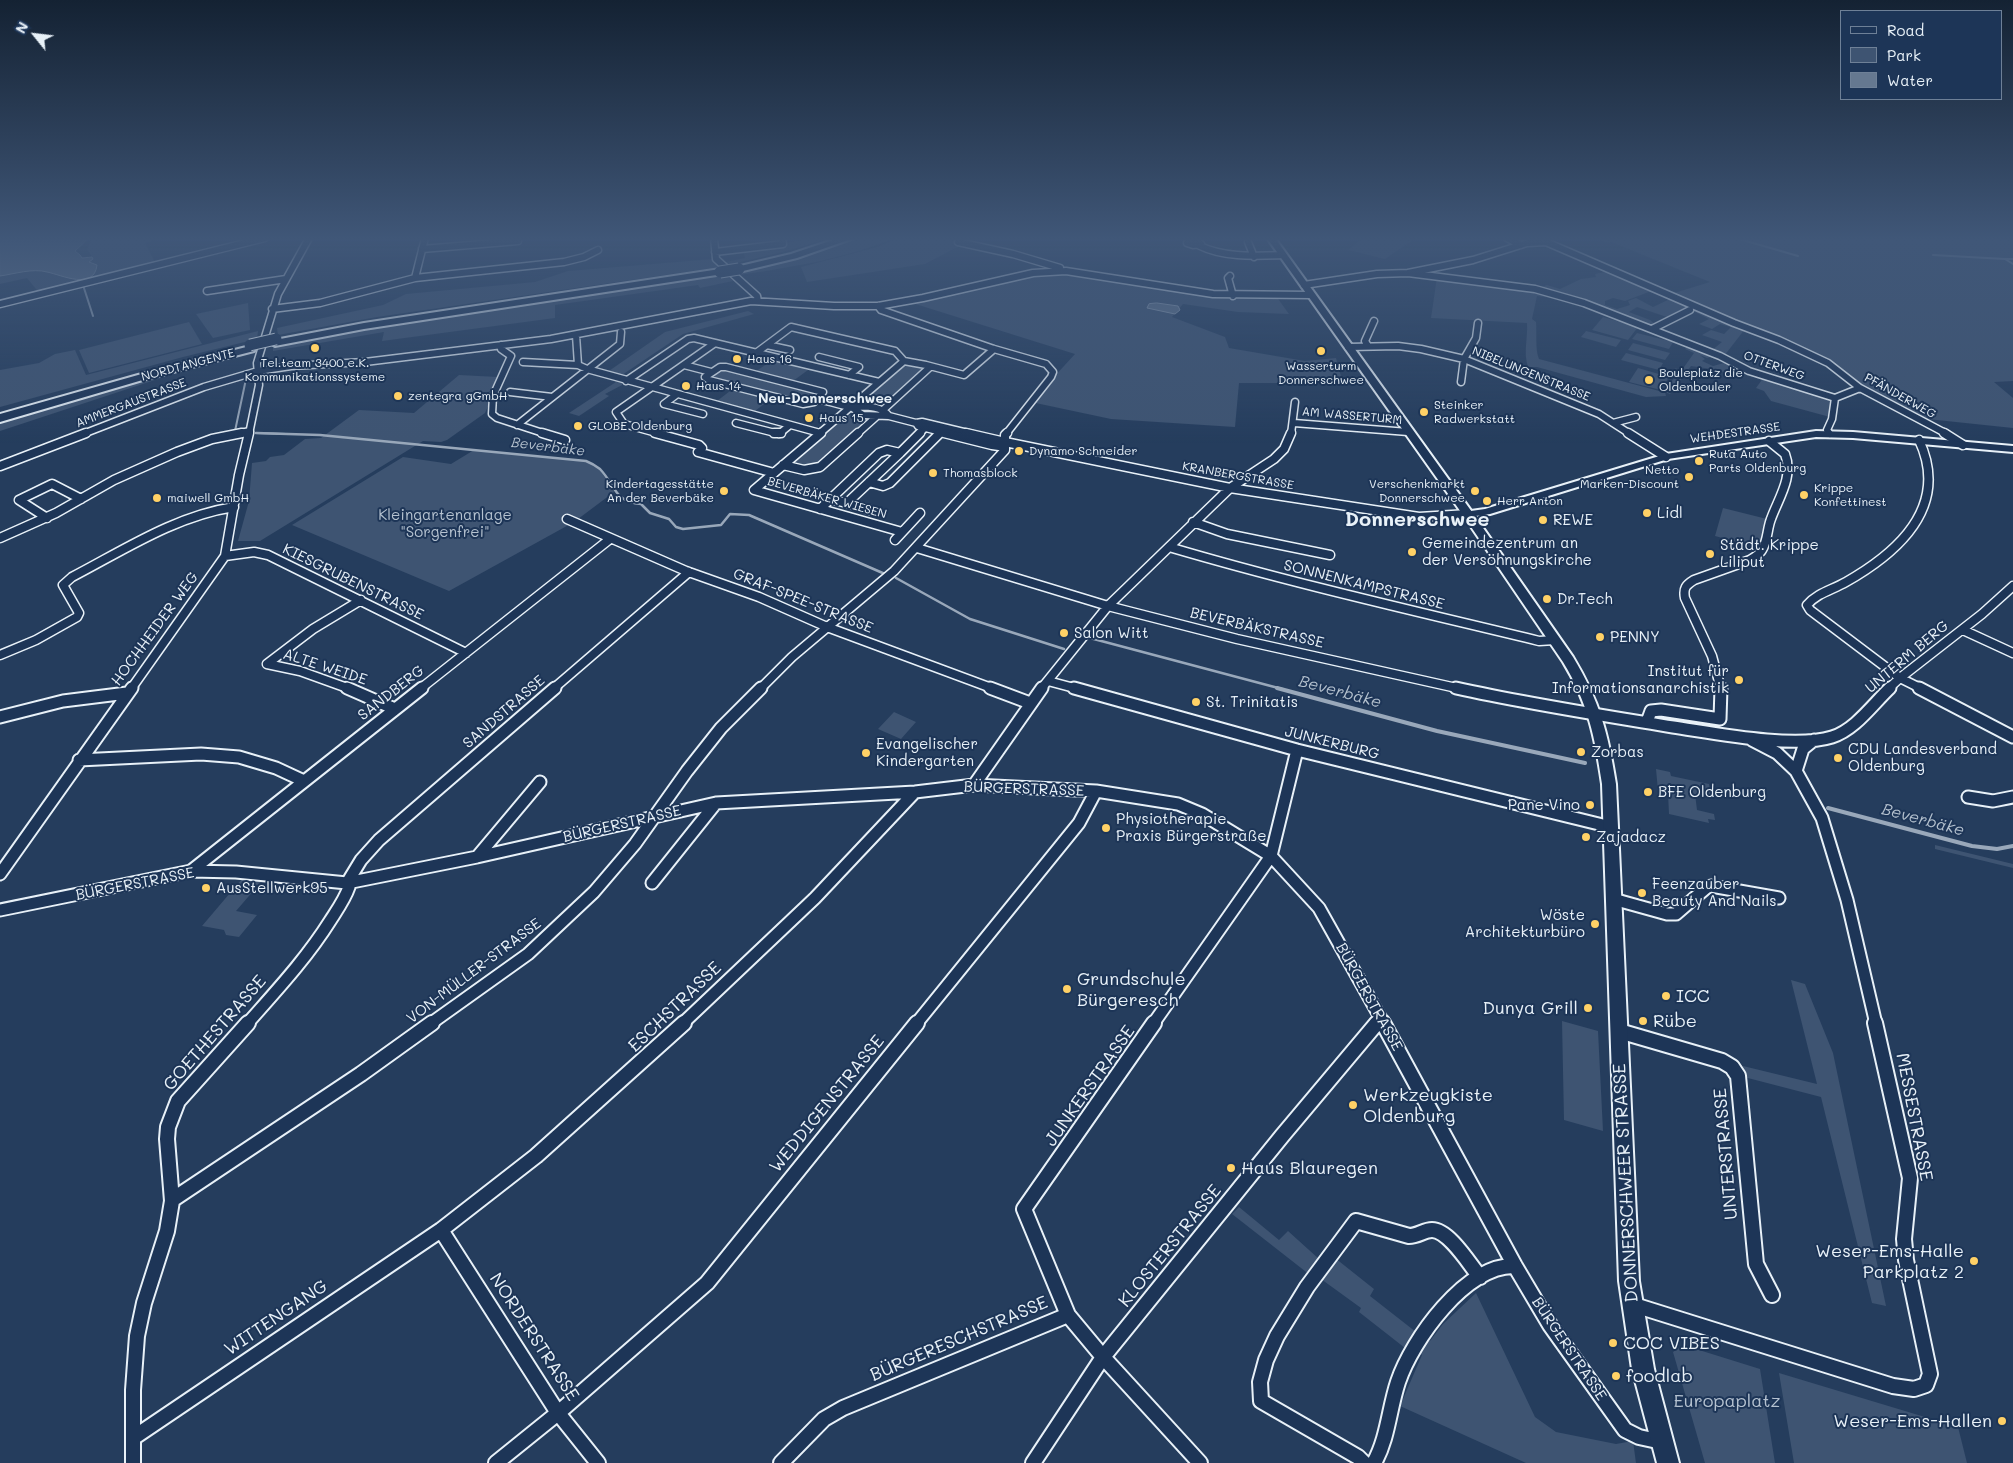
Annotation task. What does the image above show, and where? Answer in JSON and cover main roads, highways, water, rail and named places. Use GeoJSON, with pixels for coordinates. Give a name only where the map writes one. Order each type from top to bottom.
{"type":"FeatureCollection","features":[{"type":"Feature","properties":{"kind":"highway","name":"NORDTANGENTE"},"geometry":{"type":"LineString","coordinates":[[0,414],[168,366],[276,341],[491,306]]}},
{"type":"Feature","properties":{"kind":"highway","name":"NORDTANGENTE"},"geometry":{"type":"LineString","coordinates":[[0,418],[250,347]]}},
{"type":"Feature","properties":{"kind":"highway"},"geometry":{"type":"LineString","coordinates":[[0,422],[85,394]]}},
{"type":"Feature","properties":{"kind":"highway"},"geometry":{"type":"LineString","coordinates":[[0,410],[58,397]]}},
{"type":"Feature","properties":{"kind":"main road","name":"DONNERSCHWEER STRASSE"},"geometry":{"type":"LineString","coordinates":[[1319,306],[1468,514],[1555,640],[1579,678],[1595,714],[1607,765],[1611,826],[1625,1228],[1631,1303],[1643,1369],[1668,1463]]}},
{"type":"Feature","properties":{"kind":"water"},"geometry":{"type":"Polygon","coordinates":[[[1148,306],[1178,306],[1180,310],[1175,314],[1147,308],[1148,306]]]}},
{"type":"Feature","properties":{"kind":"waterway","name":"Beverbäke"},"geometry":{"type":"LineString","coordinates":[[90,306],[93,316]]}},
{"type":"Feature","properties":{"kind":"waterway","name":"Beverbäke"},"geometry":{"type":"LineString","coordinates":[[235,431],[246,379]]}},
{"type":"Feature","properties":{"kind":"waterway","name":"Beverbäke"},"geometry":{"type":"LineString","coordinates":[[286,434],[256,433],[320,435],[586,461],[600,469],[620,497],[632,503],[641,504],[650,513],[669,519],[676,527],[683,529],[721,525],[730,514],[749,515],[885,574]]}},
{"type":"Feature","properties":{"kind":"waterway","name":"Beverbäke"},"geometry":{"type":"LineString","coordinates":[[896,578],[970,619],[1064,649]]}},
{"type":"Feature","properties":{"kind":"waterway","name":"Beverbäke"},"geometry":{"type":"LineString","coordinates":[[1090,638],[1282,689]]}},
{"type":"Feature","properties":{"kind":"waterway","name":"Beverbäke"},"geometry":{"type":"LineString","coordinates":[[1277,688],[1437,731],[1585,763]]}},
{"type":"Feature","properties":{"kind":"waterway","name":"Beverbäke"},"geometry":{"type":"LineString","coordinates":[[1828,808],[1972,846],[1997,849],[2013,846]]}},
{"type":"Feature","properties":{"kind":"place","name":"Tel.team 3400 e.K. Kommunikationssysteme"},"geometry":{"type":"Point","coordinates":[315,348]}},
{"type":"Feature","properties":{"kind":"place","name":"Wasserturm Donnerschwee"},"geometry":{"type":"Point","coordinates":[1321,351]}},
{"type":"Feature","properties":{"kind":"place","name":"Haus 16"},"geometry":{"type":"Point","coordinates":[737,359]}},
{"type":"Feature","properties":{"kind":"place","name":"Bouleplatz die Oldenbouler"},"geometry":{"type":"Point","coordinates":[1649,380]}},
{"type":"Feature","properties":{"kind":"place","name":"Haus 14"},"geometry":{"type":"Point","coordinates":[686,386]}},
{"type":"Feature","properties":{"kind":"place","name":"zentegra gGmbH"},"geometry":{"type":"Point","coordinates":[398,396]}},
{"type":"Feature","properties":{"kind":"place","name":"Steinker Radwerkstatt"},"geometry":{"type":"Point","coordinates":[1424,412]}},
{"type":"Feature","properties":{"kind":"place","name":"Haus 15"},"geometry":{"type":"Point","coordinates":[809,418]}},
{"type":"Feature","properties":{"kind":"place","name":"GLOBE Oldenburg"},"geometry":{"type":"Point","coordinates":[578,426]}},
{"type":"Feature","properties":{"kind":"place","name":"Dynamo Schneider"},"geometry":{"type":"Point","coordinates":[1019,451]}},
{"type":"Feature","properties":{"kind":"place","name":"Ruta Auto Parts Oldenburg"},"geometry":{"type":"Point","coordinates":[1699,461]}},
{"type":"Feature","properties":{"kind":"place","name":"Thomasblock"},"geometry":{"type":"Point","coordinates":[933,473]}},
{"type":"Feature","properties":{"kind":"place","name":"Netto Marken-Discount"},"geometry":{"type":"Point","coordinates":[1689,477]}},
{"type":"Feature","properties":{"kind":"place","name":"Kindertagesstätte An der Beverbäke"},"geometry":{"type":"Point","coordinates":[724,491]}},
{"type":"Feature","properties":{"kind":"place","name":"Verschenkmarkt Donnerschwee"},"geometry":{"type":"Point","coordinates":[1475,491]}},
{"type":"Feature","properties":{"kind":"place","name":"Krippe Konfettinest"},"geometry":{"type":"Point","coordinates":[1804,495]}},
{"type":"Feature","properties":{"kind":"place","name":"maiwell GmbH"},"geometry":{"type":"Point","coordinates":[157,498]}},
{"type":"Feature","properties":{"kind":"place","name":"Herr Anton"},"geometry":{"type":"Point","coordinates":[1487,501]}},
{"type":"Feature","properties":{"kind":"place","name":"Lidl"},"geometry":{"type":"Point","coordinates":[1647,513]}},
{"type":"Feature","properties":{"kind":"place","name":"REWE"},"geometry":{"type":"Point","coordinates":[1543,520]}},
{"type":"Feature","properties":{"kind":"place","name":"Gemeindezentrum an der Versöhnungskirche"},"geometry":{"type":"Point","coordinates":[1412,552]}},
{"type":"Feature","properties":{"kind":"place","name":"Städt. Krippe Liliput"},"geometry":{"type":"Point","coordinates":[1710,554]}},
{"type":"Feature","properties":{"kind":"place","name":"Dr.Tech"},"geometry":{"type":"Point","coordinates":[1547,599]}},
{"type":"Feature","properties":{"kind":"place","name":"Salon Witt"},"geometry":{"type":"Point","coordinates":[1064,633]}},
{"type":"Feature","properties":{"kind":"place","name":"PENNY"},"geometry":{"type":"Point","coordinates":[1600,637]}},
{"type":"Feature","properties":{"kind":"place","name":"Institut für Informationsanarchistik"},"geometry":{"type":"Point","coordinates":[1739,680]}},
{"type":"Feature","properties":{"kind":"place","name":"St. Trinitatis"},"geometry":{"type":"Point","coordinates":[1196,702]}},
{"type":"Feature","properties":{"kind":"place","name":"Zorbas"},"geometry":{"type":"Point","coordinates":[1581,752]}},
{"type":"Feature","properties":{"kind":"place","name":"Evangelischer Kindergarten"},"geometry":{"type":"Point","coordinates":[866,753]}},
{"type":"Feature","properties":{"kind":"place","name":"CDU Landesverband Oldenburg"},"geometry":{"type":"Point","coordinates":[1838,758]}},
{"type":"Feature","properties":{"kind":"place","name":"BFE Oldenburg"},"geometry":{"type":"Point","coordinates":[1648,792]}},
{"type":"Feature","properties":{"kind":"place","name":"Pane Vino"},"geometry":{"type":"Point","coordinates":[1590,805]}},
{"type":"Feature","properties":{"kind":"place","name":"Physiotherapie Praxis Bürgerstraße"},"geometry":{"type":"Point","coordinates":[1106,828]}},
{"type":"Feature","properties":{"kind":"place","name":"Zajadacz"},"geometry":{"type":"Point","coordinates":[1586,837]}},
{"type":"Feature","properties":{"kind":"place","name":"AusStellwerk95"},"geometry":{"type":"Point","coordinates":[206,888]}},
{"type":"Feature","properties":{"kind":"place","name":"Feenzauber Beauty And Nails"},"geometry":{"type":"Point","coordinates":[1642,893]}},
{"type":"Feature","properties":{"kind":"place","name":"Wöste Architekturbüro"},"geometry":{"type":"Point","coordinates":[1595,924]}},
{"type":"Feature","properties":{"kind":"place","name":"Grundschule Bürgeresch"},"geometry":{"type":"Point","coordinates":[1067,989]}},
{"type":"Feature","properties":{"kind":"place","name":"ICC"},"geometry":{"type":"Point","coordinates":[1666,996]}},
{"type":"Feature","properties":{"kind":"place","name":"Dunya Grill"},"geometry":{"type":"Point","coordinates":[1588,1008]}},
{"type":"Feature","properties":{"kind":"place","name":"Rübe"},"geometry":{"type":"Point","coordinates":[1643,1021]}},
{"type":"Feature","properties":{"kind":"place","name":"Werkzeugkiste Oldenburg"},"geometry":{"type":"Point","coordinates":[1353,1105]}},
{"type":"Feature","properties":{"kind":"place","name":"Haus Blauregen"},"geometry":{"type":"Point","coordinates":[1231,1168]}},
{"type":"Feature","properties":{"kind":"place","name":"Weser-Ems-Halle Parkplatz 2"},"geometry":{"type":"Point","coordinates":[1974,1261]}},
{"type":"Feature","properties":{"kind":"place","name":"COC VIBES"},"geometry":{"type":"Point","coordinates":[1613,1343]}},
{"type":"Feature","properties":{"kind":"place","name":"foodlab"},"geometry":{"type":"Point","coordinates":[1616,1376]}},
{"type":"Feature","properties":{"kind":"place","name":"Weser-Ems-Hallen"},"geometry":{"type":"Point","coordinates":[2002,1421]}},
{"type":"Feature","properties":{"kind":"district","name":"Neu-Donnerschwee"},"geometry":{"type":"Point","coordinates":[825,399]}},
{"type":"Feature","properties":{"kind":"district","name":"Donnerschwee"},"geometry":{"type":"Point","coordinates":[1417,520]}},
{"type":"Feature","properties":{"kind":"park label","name":"Kleingartenanlage \"Sorgenfrei\""},"geometry":{"type":"Point","coordinates":[445,524]}},
{"type":"Feature","properties":{"kind":"park label","name":"Europaplatz"},"geometry":{"type":"Point","coordinates":[1727,1401]}}]}
